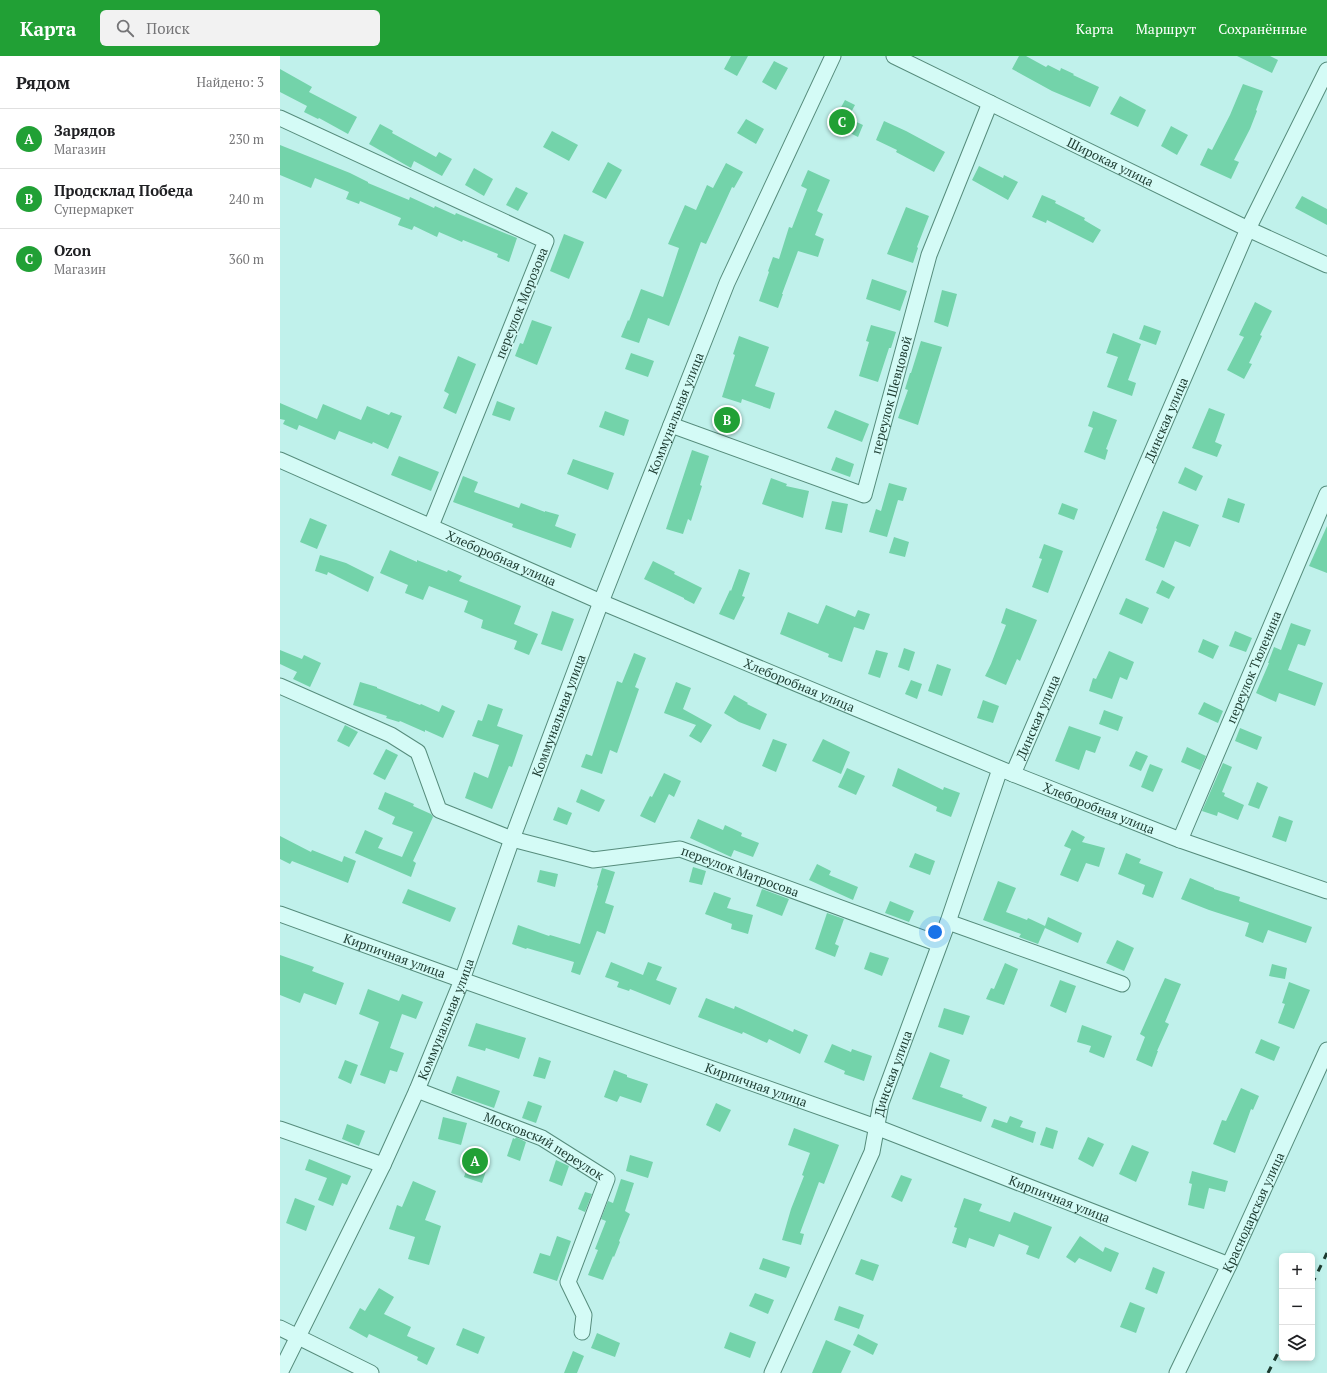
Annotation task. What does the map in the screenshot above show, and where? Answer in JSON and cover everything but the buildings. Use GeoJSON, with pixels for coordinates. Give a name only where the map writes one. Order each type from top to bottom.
{"type":"FeatureCollection","features":[{"type":"Feature","properties":{"kind":"street","name":"Коммунальная улица"},"geometry":{"type":"LineString","coordinates":[[280,1373],[383,1165],[417,1090],[462,980],[512,839],[601,602],[671,425],[728,284],[833,56]]}},
{"type":"Feature","properties":{"kind":"street","name":"Широкая улица"},"geometry":{"type":"LineString","coordinates":[[894,56],[1248,229],[1327,265]]}},
{"type":"Feature","properties":{"kind":"street","name":"Динская улица"},"geometry":{"type":"LineString","coordinates":[[772,1373],[872,1152],[881,1103],[939,944],[1007,771],[1248,229],[1327,70]]}},
{"type":"Feature","properties":{"kind":"street","name":"переулок Шевцовой"},"geometry":{"type":"LineString","coordinates":[[671,425],[864,495],[929,255],[990,103]]}},
{"type":"Feature","properties":{"kind":"street","name":"переулок Морозова"},"geometry":{"type":"LineString","coordinates":[[280,118],[546,241],[431,526]]}},
{"type":"Feature","properties":{"kind":"street","name":"Хлеборобная улица"},"geometry":{"type":"LineString","coordinates":[[280,460],[601,602],[1007,771],[1180,840],[1327,891]]}},
{"type":"Feature","properties":{"kind":"street","name":"переулок Тюленина"},"geometry":{"type":"LineString","coordinates":[[1180,840],[1327,494]]}},
{"type":"Feature","properties":{"kind":"street","name":"переулок Матросова"},"geometry":{"type":"LineString","coordinates":[[280,686],[391,735],[418,752],[438,810],[512,839],[593,860],[680,849],[939,944]]}},
{"type":"Feature","properties":{"kind":"street","name":"Кирпичная улица"},"geometry":{"type":"LineString","coordinates":[[280,914],[876,1127],[1229,1265]]}},
{"type":"Feature","properties":{"kind":"street"},"geometry":{"type":"LineString","coordinates":[[948,922],[1122,984]]}},
{"type":"Feature","properties":{"kind":"street","name":"Краснодарская улица"},"geometry":{"type":"LineString","coordinates":[[1177,1373],[1229,1265],[1327,1050]]}},
{"type":"Feature","properties":{"kind":"street","name":"Московский переулок"},"geometry":{"type":"LineString","coordinates":[[417,1090],[542,1138],[607,1179],[568,1282],[584,1315],[582,1332]]}},
{"type":"Feature","properties":{"kind":"street"},"geometry":{"type":"LineString","coordinates":[[280,1129],[383,1165]]}},
{"type":"Feature","properties":{"kind":"street"},"geometry":{"type":"LineString","coordinates":[[280,1328],[299,1336],[371,1373]]}},
{"type":"Feature","properties":{"kind":"railway"},"geometry":{"type":"LineString","coordinates":[[1315,1278],[1327,1253]]}},
{"type":"Feature","properties":{"kind":"railway"},"geometry":{"type":"LineString","coordinates":[[1268,1373],[1279,1351]]}},
{"type":"Feature","properties":{"kind":"place","name":"Ozon"},"geometry":{"type":"Point","coordinates":[842,122]}},
{"type":"Feature","properties":{"kind":"place","name":"Продсклад Победа"},"geometry":{"type":"Point","coordinates":[727,420]}},
{"type":"Feature","properties":{"kind":"place","name":"Зарядов"},"geometry":{"type":"Point","coordinates":[475,1161]}}]}
